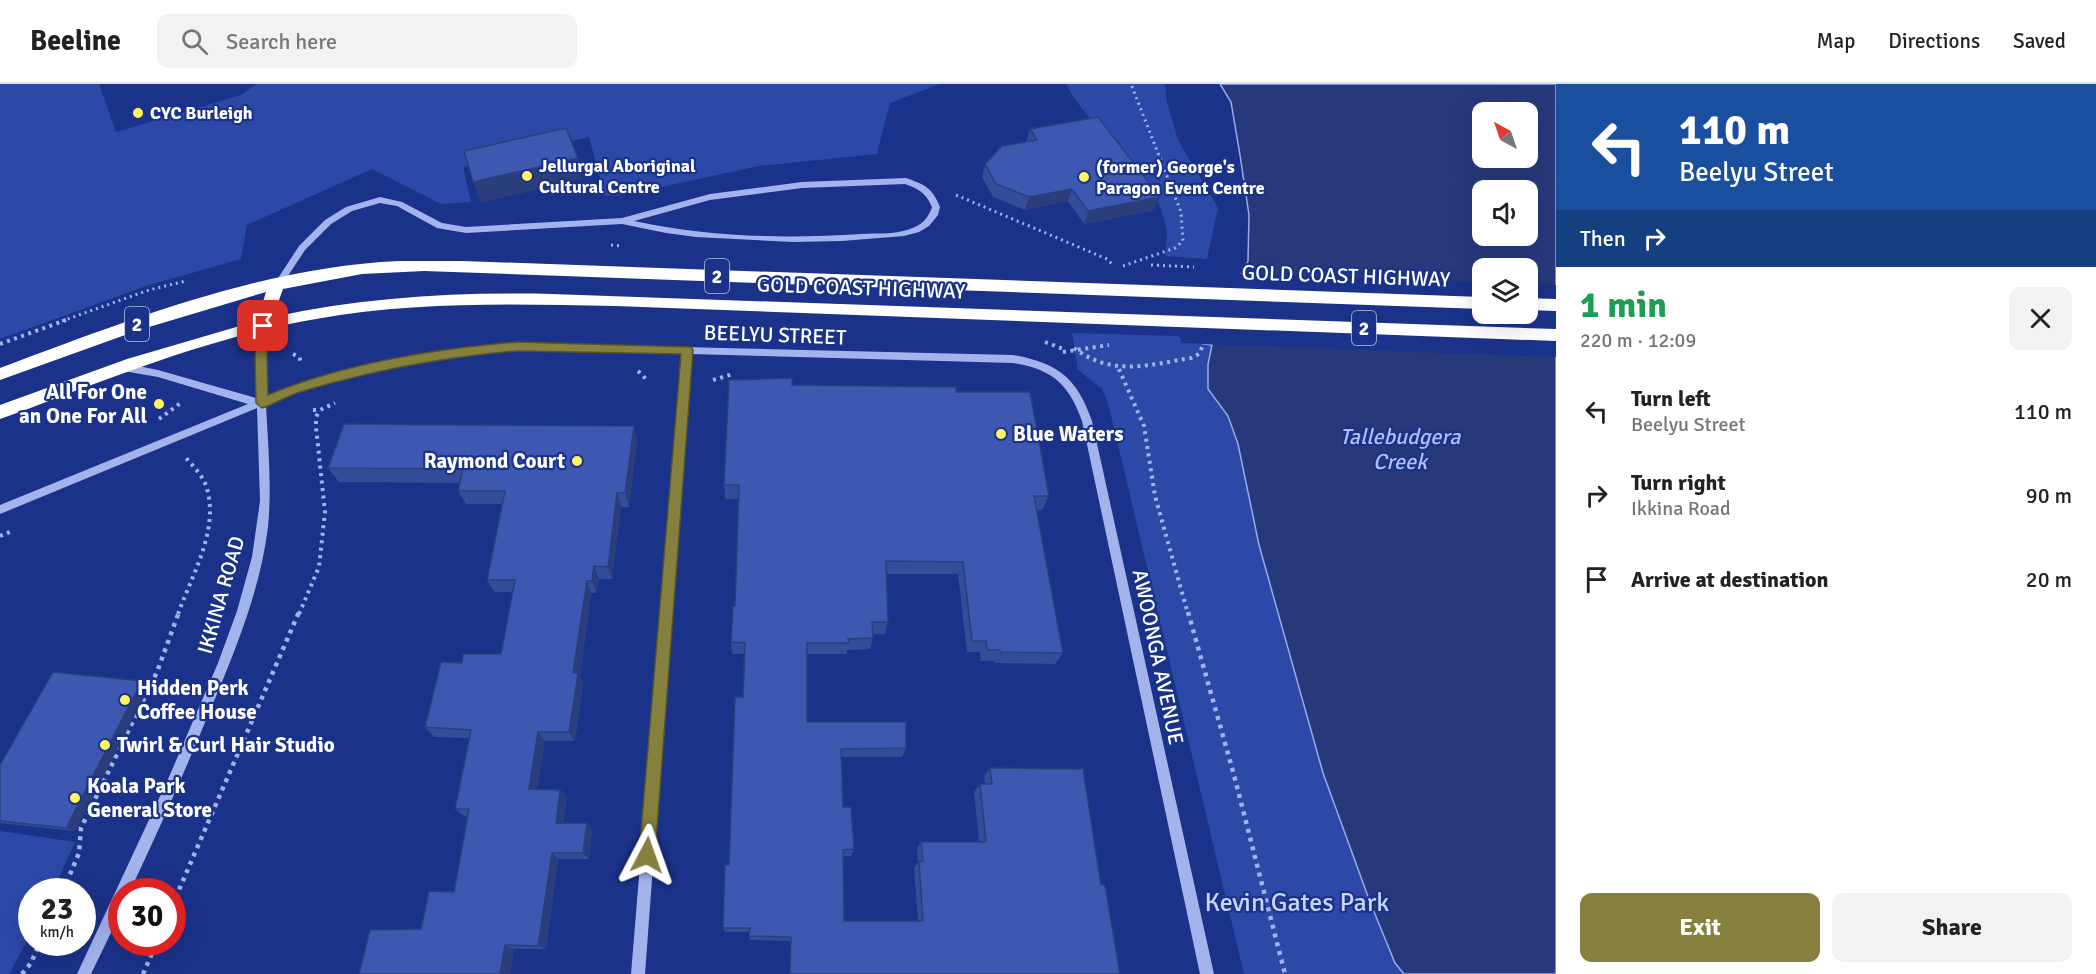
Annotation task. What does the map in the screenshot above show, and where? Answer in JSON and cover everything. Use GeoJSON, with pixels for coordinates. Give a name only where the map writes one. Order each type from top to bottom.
{"type":"FeatureCollection","features":[{"type":"Feature","properties":{"kind":"highway","name":"GOLD COAST HIGHWAY"},"geometry":{"type":"LineString","coordinates":[[0,374],[144,321],[277,286],[363,269],[425,266],[1472,303]]}},
{"type":"Feature","properties":{"kind":"highway"},"geometry":{"type":"LineString","coordinates":[[263,326],[268,305],[277,286]]}},
{"type":"Feature","properties":{"kind":"highway","name":"GOLD COAST HIGHWAY"},"geometry":{"type":"LineString","coordinates":[[0,412],[122,366],[263,326],[362,306],[471,298],[1556,334]]}},
{"type":"Feature","properties":{"kind":"highway"},"geometry":{"type":"LineString","coordinates":[[1538,304],[1556,305]]}},
{"type":"Feature","properties":{"kind":"street"},"geometry":{"type":"LineString","coordinates":[[277,286],[298,253],[314,234],[338,216],[370,202],[391,201],[426,221],[452,229],[504,229],[622,221],[710,197],[802,185],[906,181],[924,188],[931,195],[936,207],[931,220],[916,230],[843,239],[776,240],[670,231],[622,221]]}},
{"type":"Feature","properties":{"kind":"street","name":"IKKINA ROAD"},"geometry":{"type":"LineString","coordinates":[[129,878],[161,812],[237,633],[264,518],[266,485],[261,356],[263,326]]}},
{"type":"Feature","properties":{"kind":"street","name":"BEELYU STREET"},"geometry":{"type":"LineString","coordinates":[[0,510],[294,389],[372,368],[491,349],[517,346],[1013,359],[1042,365]]}},
{"type":"Feature","properties":{"kind":"street"},"geometry":{"type":"LineString","coordinates":[[638,974],[687,350]]}},
{"type":"Feature","properties":{"kind":"street","name":"AWOONGA AVENUE"},"geometry":{"type":"LineString","coordinates":[[1042,365],[1061,377],[1077,394],[1087,421],[1207,974]]}},
{"type":"Feature","properties":{"kind":"street"},"geometry":{"type":"LineString","coordinates":[[122,366],[164,374],[229,396],[262,403]]}},
{"type":"Feature","properties":{"kind":"street","name":"IKKINA ROAD"},"geometry":{"type":"LineString","coordinates":[[84,974],[108,923]]}},
{"type":"Feature","properties":{"kind":"path"},"geometry":{"type":"LineString","coordinates":[[931,195],[952,193],[1107,259],[1118,269],[1130,262],[1175,248],[1183,241],[1181,212],[1131,84]]}},
{"type":"Feature","properties":{"kind":"path"},"geometry":{"type":"LineString","coordinates":[[293,354],[299,357],[303,366]]}},
{"type":"Feature","properties":{"kind":"path"},"geometry":{"type":"LineString","coordinates":[[632,369],[638,371],[648,381]]}},
{"type":"Feature","properties":{"kind":"path"},"geometry":{"type":"LineString","coordinates":[[1119,369],[1143,426],[1155,496],[1234,775],[1285,974]]}},
{"type":"Feature","properties":{"kind":"path"},"geometry":{"type":"LineString","coordinates":[[313,410],[320,410],[342,401]]}},
{"type":"Feature","properties":{"kind":"path"},"geometry":{"type":"LineString","coordinates":[[184,878],[320,567],[325,512],[316,427],[316,417],[320,410]]}},
{"type":"Feature","properties":{"kind":"path"},"geometry":{"type":"LineString","coordinates":[[68,878],[79,853],[81,828],[157,672],[211,524],[207,488],[188,457]]}},
{"type":"Feature","properties":{"kind":"path"},"geometry":{"type":"LineString","coordinates":[[22,974],[34,956]]}},
{"type":"Feature","properties":{"kind":"path"},"geometry":{"type":"LineString","coordinates":[[143,974],[151,956]]}},
{"type":"Feature","properties":{"kind":"green space"},"geometry":{"type":"Polygon","coordinates":[[[0,84],[99,84],[116,132],[241,95],[256,84],[940,84],[890,103],[877,154],[759,166],[624,195],[605,196],[589,137],[463,167],[471,202],[441,204],[372,169],[247,225],[241,259],[146,286],[0,339],[0,84]]]}},
{"type":"Feature","properties":{"kind":"green space"},"geometry":{"type":"Polygon","coordinates":[[[1066,84],[1165,84],[1167,102],[1178,140],[1218,208],[1207,259],[1165,256],[1167,233],[1161,210],[1152,190],[1124,154],[1092,121],[1066,84]]]}},
{"type":"Feature","properties":{"kind":"green space","name":"Kevin Gates Park"},"geometry":{"type":"Polygon","coordinates":[[[1072,333],[1179,336],[1182,343],[1212,344],[1208,384],[1228,416],[1238,444],[1259,545],[1323,773],[1370,902],[1395,963],[1404,974],[1244,974],[1108,403],[1102,389],[1078,370],[1072,333]]]}},
{"type":"Feature","properties":{"kind":"green space"},"geometry":{"type":"Polygon","coordinates":[[[0,831],[75,842],[59,878],[18,878],[19,956],[9,974],[0,974],[0,831]]]}},
{"type":"Feature","properties":{"kind":"water","name":"Tallebudgera Creek"},"geometry":{"type":"Polygon","coordinates":[[[1220,84],[1556,84],[1556,974],[1404,974],[1395,963],[1370,902],[1323,773],[1259,545],[1238,444],[1228,416],[1208,389],[1208,364],[1212,345],[1203,344],[1248,261],[1249,215],[1231,102],[1220,84]]]}},
{"type":"Feature","properties":{"kind":"pier"},"geometry":{"type":"Polygon","coordinates":[[[1238,274],[1472,282],[1472,324],[1538,324],[1538,284],[1556,285],[1556,357],[1200,344],[1238,274]]]}},
{"type":"Feature","properties":{"kind":"building"},"geometry":{"type":"Polygon","coordinates":[[[1098,117],[1160,197],[1088,211],[1072,189],[1029,197],[996,184],[985,164],[1002,146],[1037,140],[1030,129],[1098,117]]]}},
{"type":"Feature","properties":{"kind":"building"},"geometry":{"type":"Polygon","coordinates":[[[566,128],[578,158],[473,182],[464,151],[566,128]]]}},
{"type":"Feature","properties":{"kind":"building"},"geometry":{"type":"Polygon","coordinates":[[[792,378],[792,385],[956,387],[956,392],[1030,392],[1049,496],[1034,496],[1063,653],[1000,652],[1000,650],[987,650],[986,641],[972,641],[963,562],[886,561],[888,622],[872,622],[873,638],[848,639],[849,643],[807,643],[807,722],[906,722],[906,748],[841,749],[843,807],[851,807],[854,849],[843,850],[844,921],[923,921],[919,861],[923,861],[921,842],[986,842],[980,784],[992,784],[990,768],[1083,769],[1101,885],[1105,885],[1120,974],[790,974],[791,937],[749,936],[750,928],[723,928],[725,865],[729,865],[735,697],[743,697],[745,643],[731,642],[733,606],[735,606],[739,485],[724,485],[729,380],[792,378]]]}},
{"type":"Feature","properties":{"kind":"building"},"geometry":{"type":"Polygon","coordinates":[[[344,424],[634,426],[625,493],[617,493],[608,567],[594,566],[592,581],[587,581],[573,673],[578,674],[569,732],[538,732],[529,789],[560,790],[556,823],[587,823],[583,853],[552,853],[538,946],[505,945],[500,974],[359,974],[370,930],[421,929],[429,891],[454,892],[469,809],[455,809],[471,730],[425,727],[441,662],[462,663],[463,654],[501,654],[515,580],[487,580],[505,491],[458,491],[463,469],[328,468],[344,424]]]}},
{"type":"Feature","properties":{"kind":"building"},"geometry":{"type":"Polygon","coordinates":[[[53,672],[142,681],[66,828],[0,821],[0,765],[53,672]]]}},
{"type":"Feature","properties":{"kind":"place","name":"CYC Burleigh"},"geometry":{"type":"Point","coordinates":[138,113]}},
{"type":"Feature","properties":{"kind":"place","name":"Jellurgal Aboriginal Cultural Centre"},"geometry":{"type":"Point","coordinates":[527,176]}},
{"type":"Feature","properties":{"kind":"place","name":"(former) George's Paragon Event Centre"},"geometry":{"type":"Point","coordinates":[1084,177]}},
{"type":"Feature","properties":{"kind":"place","name":"All For One an One For All"},"geometry":{"type":"Point","coordinates":[159,404]}},
{"type":"Feature","properties":{"kind":"place","name":"Blue Waters"},"geometry":{"type":"Point","coordinates":[1001,434]}},
{"type":"Feature","properties":{"kind":"place","name":"Raymond Court"},"geometry":{"type":"Point","coordinates":[577,461]}},
{"type":"Feature","properties":{"kind":"place","name":"Hidden Perk Coffee House"},"geometry":{"type":"Point","coordinates":[125,700]}},
{"type":"Feature","properties":{"kind":"place","name":"Twirl & Curl Hair Studio"},"geometry":{"type":"Point","coordinates":[105,745]}},
{"type":"Feature","properties":{"kind":"place","name":"Koala Park General Store"},"geometry":{"type":"Point","coordinates":[75,798]}},
{"type":"Feature","properties":{"kind":"route"},"geometry":{"type":"LineString","coordinates":[[263,326],[260,373],[262,403],[294,389],[372,368],[408,360],[491,349],[517,346],[687,350],[647,855]]}}]}
